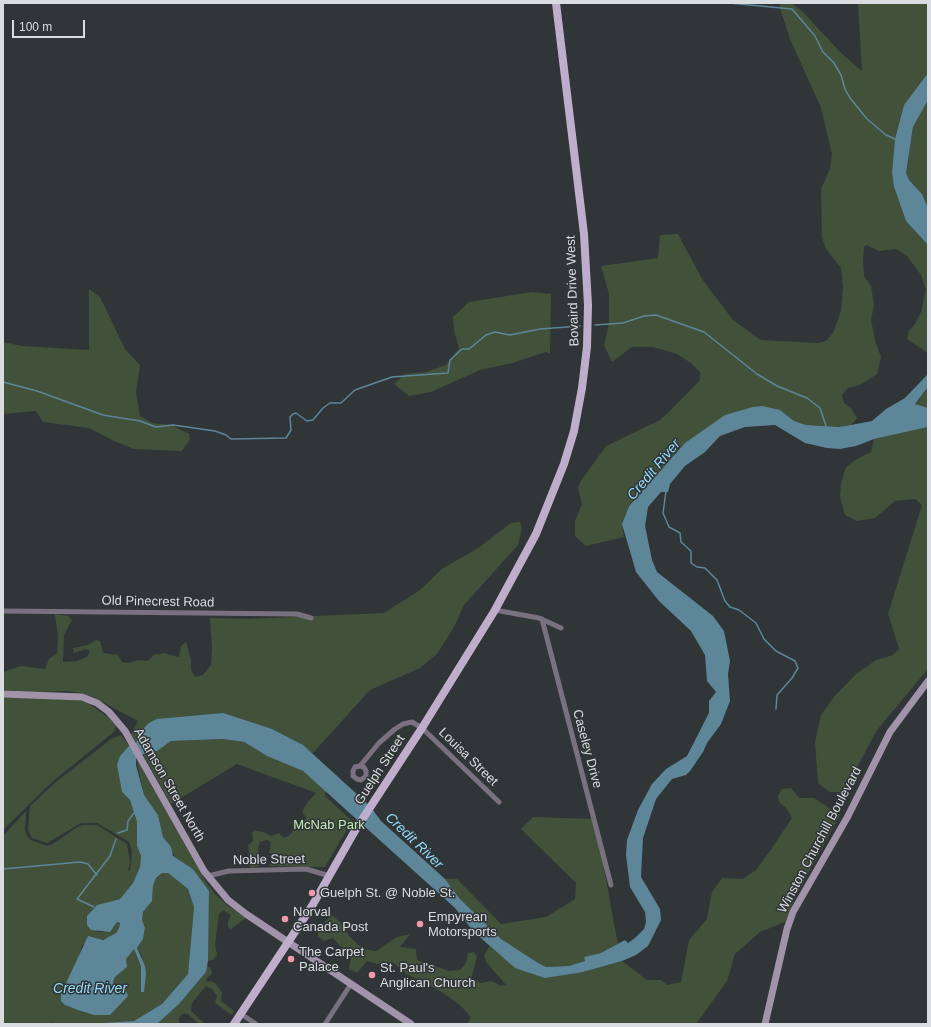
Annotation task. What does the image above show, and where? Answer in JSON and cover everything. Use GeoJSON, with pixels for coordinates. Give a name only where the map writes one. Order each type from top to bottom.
{"type":"FeatureCollection","features":[{"type":"Feature","properties":{"kind":"main road","name":"Bovaird Drive West"},"geometry":{"type":"LineString","coordinates":[[495,610],[527,553],[544,517],[566,457],[580,401],[587,347],[588,305],[584,234],[556,3]]}},
{"type":"Feature","properties":{"kind":"main road","name":"Guelph Street"},"geometry":{"type":"LineString","coordinates":[[234,1024],[330,876],[356,829],[422,728],[495,610]]}},
{"type":"Feature","properties":{"kind":"main road","name":"Winston Churchill Boulevard"},"geometry":{"type":"LineString","coordinates":[[765,1024],[787,929],[793,912],[848,816],[890,732],[928,681]]}},
{"type":"Feature","properties":{"kind":"main road","name":"Adamson Street North"},"geometry":{"type":"LineString","coordinates":[[3,694],[21,696],[72,696],[90,699],[109,712],[130,739],[146,770],[208,876],[228,900],[411,1024]]}},
{"type":"Feature","properties":{"kind":"street"},"geometry":{"type":"LineString","coordinates":[[495,610],[542,619],[561,628]]}},
{"type":"Feature","properties":{"kind":"street","name":"Old Pinecrest Road"},"geometry":{"type":"LineString","coordinates":[[3,611],[298,614],[311,618]]}},
{"type":"Feature","properties":{"kind":"street","name":"Caseley Drive"},"geometry":{"type":"LineString","coordinates":[[542,619],[611,885]]}},
{"type":"Feature","properties":{"kind":"street"},"geometry":{"type":"LineString","coordinates":[[360,766],[379,743],[403,724],[412,722],[422,728]]}},
{"type":"Feature","properties":{"kind":"street","name":"Louisa Street"},"geometry":{"type":"LineString","coordinates":[[422,728],[499,802]]}},
{"type":"Feature","properties":{"kind":"street","name":"Noble Street"},"geometry":{"type":"LineString","coordinates":[[208,876],[229,871],[306,869],[330,876]]}},
{"type":"Feature","properties":{"kind":"street"},"geometry":{"type":"LineString","coordinates":[[324,1024],[351,984]]}},
{"type":"Feature","properties":{"kind":"street"},"geometry":{"type":"LineString","coordinates":[[241,1014],[256,1024]]}},
{"type":"Feature","properties":{"kind":"green space"},"geometry":{"type":"Polygon","coordinates":[[[791,3],[802,11],[841,53],[862,71],[858,3],[928,3],[928,73],[904,105],[895,139],[892,173],[894,187],[906,221],[928,245],[928,353],[907,339],[909,331],[915,324],[921,312],[926,290],[921,275],[907,256],[896,249],[879,251],[866,245],[864,247],[863,262],[864,276],[871,286],[874,305],[871,320],[875,340],[881,357],[877,374],[860,385],[848,388],[842,395],[844,403],[851,408],[857,418],[851,425],[839,427],[806,425],[794,421],[780,410],[685,443],[629,505],[622,524],[624,537],[586,546],[575,536],[575,521],[582,504],[578,488],[580,482],[606,446],[660,420],[700,380],[700,372],[691,363],[677,354],[653,347],[632,347],[612,362],[604,345],[609,324],[609,294],[601,266],[658,258],[660,235],[678,234],[702,279],[733,320],[761,340],[818,343],[826,341],[833,333],[841,311],[843,287],[841,268],[826,249],[822,237],[821,189],[830,169],[832,154],[821,108],[790,39],[779,5],[791,3]]]}},
{"type":"Feature","properties":{"kind":"green space"},"geometry":{"type":"Polygon","coordinates":[[[928,100],[928,208],[922,194],[909,180],[906,173],[913,127],[928,100]]]}},
{"type":"Feature","properties":{"kind":"green space"},"geometry":{"type":"Polygon","coordinates":[[[89,289],[100,297],[125,349],[140,365],[136,392],[140,416],[152,423],[171,425],[189,434],[190,439],[182,451],[134,449],[114,441],[89,428],[43,422],[36,411],[3,414],[3,342],[22,346],[89,350],[89,289]]]}},
{"type":"Feature","properties":{"kind":"green space"},"geometry":{"type":"Polygon","coordinates":[[[532,292],[551,294],[550,354],[546,352],[512,363],[480,370],[431,392],[409,396],[394,384],[405,374],[426,372],[446,365],[459,348],[454,330],[453,317],[469,302],[532,292]]]}},
{"type":"Feature","properties":{"kind":"green space"},"geometry":{"type":"Polygon","coordinates":[[[928,387],[928,408],[915,405],[927,389],[928,387]]]}},
{"type":"Feature","properties":{"kind":"green space"},"geometry":{"type":"Polygon","coordinates":[[[928,427],[928,669],[877,730],[845,790],[842,792],[830,792],[818,783],[815,742],[821,715],[834,697],[855,675],[876,660],[893,655],[899,649],[888,614],[922,505],[915,499],[895,501],[875,518],[857,521],[845,515],[840,497],[841,483],[846,467],[857,459],[871,452],[874,439],[928,427]]]}},
{"type":"Feature","properties":{"kind":"green space"},"geometry":{"type":"Polygon","coordinates":[[[520,522],[522,528],[518,545],[464,605],[454,627],[437,654],[420,668],[370,690],[312,754],[303,745],[272,729],[254,724],[157,719],[136,743],[131,734],[138,721],[93,697],[81,693],[66,691],[31,692],[3,690],[3,672],[21,666],[45,669],[49,659],[57,653],[58,636],[55,614],[68,616],[72,620],[64,635],[63,662],[77,661],[87,657],[90,651],[86,649],[74,653],[73,648],[88,645],[96,640],[100,641],[103,653],[118,655],[122,662],[129,663],[138,660],[148,661],[154,655],[164,653],[179,657],[181,646],[186,642],[191,660],[191,670],[195,677],[203,675],[211,665],[212,648],[210,618],[247,619],[384,613],[420,590],[443,568],[477,549],[511,523],[520,522]]]}},
{"type":"Feature","properties":{"kind":"green space"},"geometry":{"type":"Polygon","coordinates":[[[3,696],[78,700],[88,703],[106,716],[107,715],[116,726],[115,731],[53,781],[3,830],[3,696]]]}},
{"type":"Feature","properties":{"kind":"green space"},"geometry":{"type":"Polygon","coordinates":[[[121,735],[129,746],[120,756],[122,792],[130,800],[137,822],[137,846],[141,856],[140,868],[133,883],[120,899],[97,905],[87,916],[97,932],[110,932],[116,922],[120,923],[119,928],[116,933],[110,937],[82,945],[65,1005],[94,1015],[125,989],[116,989],[113,982],[115,977],[127,967],[126,959],[129,952],[134,949],[141,966],[141,992],[144,992],[142,956],[137,948],[143,939],[145,928],[142,920],[143,912],[152,901],[153,886],[156,878],[162,873],[168,873],[188,889],[194,907],[188,974],[162,1004],[134,1021],[86,1024],[55,1024],[53,1022],[45,1024],[3,1024],[3,836],[26,811],[25,830],[27,836],[31,840],[47,846],[53,844],[82,825],[97,825],[127,844],[130,863],[128,870],[130,871],[132,851],[129,842],[97,823],[81,823],[47,843],[32,838],[28,830],[30,806],[56,782],[111,739],[121,735]]]}},
{"type":"Feature","properties":{"kind":"green space","name":"McNab Park"},"geometry":{"type":"Polygon","coordinates":[[[223,739],[244,742],[267,756],[303,771],[326,791],[325,796],[352,821],[325,867],[269,866],[271,862],[283,862],[283,858],[269,853],[271,843],[268,840],[260,842],[258,848],[260,866],[252,868],[249,866],[248,859],[248,845],[253,841],[252,833],[254,830],[271,836],[279,833],[284,838],[289,836],[295,828],[302,826],[306,817],[302,812],[307,803],[316,793],[237,764],[171,804],[143,754],[157,751],[171,741],[223,739]]]}},
{"type":"Feature","properties":{"kind":"green space"},"geometry":{"type":"Polygon","coordinates":[[[136,758],[206,882],[215,894],[228,906],[246,918],[231,929],[228,927],[228,921],[231,915],[223,910],[219,914],[215,945],[217,955],[213,960],[208,961],[207,951],[209,891],[193,869],[176,858],[170,850],[170,847],[163,837],[158,815],[144,795],[136,758]]]}},
{"type":"Feature","properties":{"kind":"green space"},"geometry":{"type":"Polygon","coordinates":[[[791,788],[799,798],[814,798],[840,815],[796,896],[785,922],[760,932],[735,954],[727,981],[696,1024],[467,1024],[471,1017],[460,1005],[440,991],[407,974],[392,962],[377,964],[367,961],[357,973],[349,969],[352,951],[341,947],[333,938],[324,941],[318,936],[317,929],[332,915],[341,923],[349,936],[363,949],[376,951],[397,937],[410,934],[400,947],[416,949],[417,960],[449,971],[460,970],[466,963],[468,953],[474,952],[477,957],[471,979],[481,983],[491,981],[499,985],[507,986],[486,962],[484,955],[490,946],[515,968],[583,972],[622,961],[647,980],[661,980],[667,985],[681,982],[689,940],[707,919],[712,892],[722,878],[743,879],[756,870],[792,818],[786,808],[779,802],[778,796],[782,789],[791,788]]]}},
{"type":"Feature","properties":{"kind":"green space"},"geometry":{"type":"Polygon","coordinates":[[[533,817],[595,819],[618,945],[601,953],[584,957],[585,961],[569,966],[546,967],[528,958],[501,939],[460,899],[445,879],[457,879],[501,924],[546,917],[575,899],[576,883],[521,829],[533,817]]]}},
{"type":"Feature","properties":{"kind":"green space"},"geometry":{"type":"Polygon","coordinates":[[[207,966],[211,968],[212,974],[207,978],[206,982],[211,981],[216,984],[222,992],[221,1001],[234,1011],[232,1015],[215,1003],[217,996],[213,990],[206,986],[192,1003],[191,1011],[205,1024],[199,1024],[188,1014],[182,1014],[179,1018],[179,1024],[157,1024],[179,1004],[206,972],[207,966]]]}},
{"type":"Feature","properties":{"kind":"water"},"geometry":{"type":"Polygon","coordinates":[[[928,73],[928,100],[913,127],[906,173],[909,180],[922,194],[928,208],[928,245],[906,221],[894,187],[892,173],[895,139],[904,105],[928,73]]]}},
{"type":"Feature","properties":{"kind":"water","name":"Credit River"},"geometry":{"type":"Polygon","coordinates":[[[928,374],[928,387],[915,404],[928,408],[928,427],[874,439],[856,446],[840,449],[827,448],[805,443],[775,425],[745,427],[720,436],[705,452],[685,466],[670,484],[668,492],[661,492],[648,507],[645,526],[652,560],[657,572],[713,616],[724,631],[730,661],[728,674],[730,701],[721,724],[707,743],[703,752],[690,771],[686,775],[672,779],[656,799],[643,838],[641,877],[660,909],[661,920],[648,946],[636,955],[622,961],[583,972],[545,978],[515,968],[474,932],[455,908],[303,771],[267,756],[244,742],[223,739],[171,741],[157,751],[139,755],[136,758],[136,765],[144,795],[158,815],[163,837],[171,847],[173,856],[193,869],[209,891],[208,961],[206,972],[179,1004],[157,1024],[86,1024],[134,1021],[162,1004],[188,974],[194,907],[188,889],[168,873],[162,873],[156,878],[153,886],[152,901],[143,912],[142,920],[145,928],[143,939],[137,948],[145,966],[146,974],[144,992],[141,992],[141,966],[134,949],[126,959],[127,967],[115,977],[113,982],[116,989],[125,989],[128,996],[110,1015],[94,1015],[65,1005],[61,1001],[61,994],[88,936],[103,940],[116,933],[119,928],[120,923],[117,922],[110,932],[91,930],[87,925],[87,916],[97,905],[120,899],[133,883],[140,867],[141,856],[137,846],[137,822],[130,800],[122,792],[117,765],[120,756],[129,746],[136,743],[140,732],[149,723],[157,719],[223,713],[272,729],[303,745],[370,806],[381,821],[445,879],[460,899],[501,939],[546,967],[569,966],[585,961],[584,957],[601,953],[625,940],[628,943],[635,938],[644,929],[646,922],[645,912],[630,887],[626,855],[627,840],[638,810],[652,784],[666,769],[687,756],[709,713],[709,701],[716,692],[707,681],[705,655],[691,631],[659,601],[636,572],[622,524],[629,506],[685,443],[725,415],[762,406],[780,410],[794,421],[806,425],[839,427],[872,421],[886,409],[905,398],[928,374]]]}},
{"type":"Feature","properties":{"kind":"waterway"},"geometry":{"type":"LineString","coordinates":[[729,3],[792,9],[815,36],[823,52],[834,63],[841,75],[845,89],[850,98],[867,119],[886,135],[895,139]]}},
{"type":"Feature","properties":{"kind":"waterway"},"geometry":{"type":"LineString","coordinates":[[595,325],[623,323],[644,316],[656,315],[704,332],[757,374],[777,386],[807,398],[820,408],[826,426]]}},
{"type":"Feature","properties":{"kind":"waterway"},"geometry":{"type":"LineString","coordinates":[[3,382],[37,391],[103,415],[140,421],[156,427],[173,425],[215,431],[226,435],[231,439],[286,438],[291,430],[290,417],[293,414],[296,413],[307,421],[313,420],[323,408],[330,403],[341,403],[355,390],[392,377],[448,373],[450,360],[462,349],[469,349],[486,335],[495,332],[510,335],[540,329],[580,326]]}},
{"type":"Feature","properties":{"kind":"waterway"},"geometry":{"type":"LineString","coordinates":[[666,491],[663,513],[669,527],[680,533],[681,542],[691,551],[691,563],[697,567],[705,568],[717,580],[725,601],[730,607],[739,610],[756,623],[764,639],[776,651],[795,661],[798,668],[792,678],[777,695],[776,709]]}},
{"type":"Feature","properties":{"kind":"waterway"},"geometry":{"type":"LineString","coordinates":[[118,833],[127,830],[128,821],[134,813]]}},
{"type":"Feature","properties":{"kind":"waterway"},"geometry":{"type":"LineString","coordinates":[[94,907],[77,899],[110,856],[116,839]]}},
{"type":"Feature","properties":{"kind":"waterway"},"geometry":{"type":"LineString","coordinates":[[3,869],[80,862],[88,864],[97,875]]}},
{"type":"Feature","properties":{"kind":"place","name":"Guelph St. @ Noble St."},"geometry":{"type":"Point","coordinates":[312,893]}},
{"type":"Feature","properties":{"kind":"place","name":"Norval Canada Post"},"geometry":{"type":"Point","coordinates":[285,919]}},
{"type":"Feature","properties":{"kind":"place","name":"Empyrean Motorsports"},"geometry":{"type":"Point","coordinates":[420,924]}},
{"type":"Feature","properties":{"kind":"place","name":"The Carpet Palace"},"geometry":{"type":"Point","coordinates":[291,959]}},
{"type":"Feature","properties":{"kind":"place","name":"St. Paul's Anglican Church"},"geometry":{"type":"Point","coordinates":[372,975]}}]}
